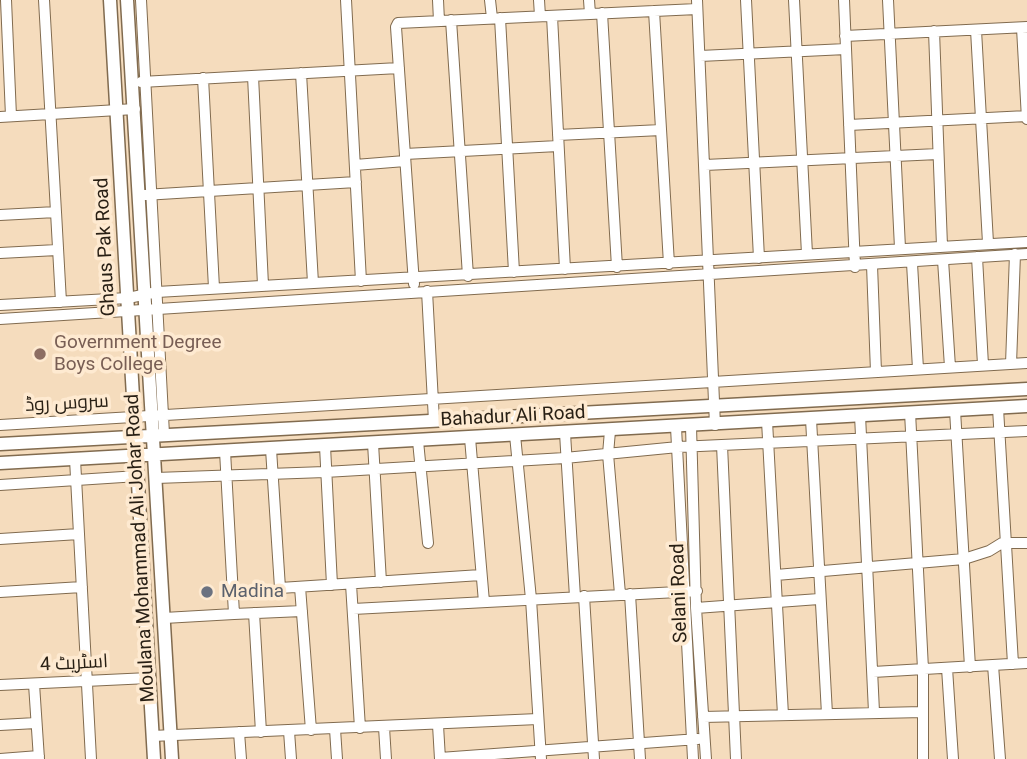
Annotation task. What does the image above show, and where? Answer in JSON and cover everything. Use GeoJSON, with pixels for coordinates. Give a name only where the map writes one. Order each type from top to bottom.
{"type":"FeatureCollection","features":[{"type":"Feature","properties":{"kind":"main road"},"geometry":{"type":"LineString","coordinates":[[110,0],[117,110]]}},
{"type":"Feature","properties":{"kind":"main road","name":"Moulana Mohammad Ali Johar Road"},"geometry":{"type":"LineString","coordinates":[[127,0],[139,82],[135,109],[145,195],[152,308],[159,435],[155,455],[156,478],[172,759]]}},
{"type":"Feature","properties":{"kind":"main road","name":"Ghaus Pak Road"},"geometry":{"type":"LineString","coordinates":[[117,110],[154,759]]}},
{"type":"Feature","properties":{"kind":"main road","name":"Bahadur Ali Road"},"geometry":{"type":"LineString","coordinates":[[0,444],[1027,389]]}},
{"type":"Feature","properties":{"kind":"main road","name":"Bahadur Ali Road"},"geometry":{"type":"LineString","coordinates":[[0,463],[1027,406]]}},
{"type":"Feature","properties":{"kind":"street"},"geometry":{"type":"LineString","coordinates":[[44,0],[61,302]]}},
{"type":"Feature","properties":{"kind":"street"},"geometry":{"type":"LineString","coordinates":[[141,0],[139,82],[145,195],[356,182]]}},
{"type":"Feature","properties":{"kind":"street"},"geometry":{"type":"LineString","coordinates":[[346,0],[361,281]]}},
{"type":"Feature","properties":{"kind":"street"},"geometry":{"type":"LineString","coordinates":[[438,0],[439,21]]}},
{"type":"Feature","properties":{"kind":"street"},"geometry":{"type":"LineString","coordinates":[[491,0],[496,18],[514,272]]}},
{"type":"Feature","properties":{"kind":"street"},"geometry":{"type":"LineString","coordinates":[[539,0],[540,16]]}},
{"type":"Feature","properties":{"kind":"street"},"geometry":{"type":"LineString","coordinates":[[589,0],[590,14]]}},
{"type":"Feature","properties":{"kind":"street"},"geometry":{"type":"LineString","coordinates":[[640,0],[640,12]]}},
{"type":"Feature","properties":{"kind":"street"},"geometry":{"type":"LineString","coordinates":[[747,0],[759,258]]}},
{"type":"Feature","properties":{"kind":"street"},"geometry":{"type":"LineString","coordinates":[[794,0],[807,254]]}},
{"type":"Feature","properties":{"kind":"street"},"geometry":{"type":"LineString","coordinates":[[844,0],[855,267]]}},
{"type":"Feature","properties":{"kind":"street"},"geometry":{"type":"LineString","coordinates":[[888,0],[900,248]]}},
{"type":"Feature","properties":{"kind":"street"},"geometry":{"type":"LineString","coordinates":[[414,292],[398,23],[640,12],[697,5],[715,425]]}},
{"type":"Feature","properties":{"kind":"street"},"geometry":{"type":"LineString","coordinates":[[4,6],[5,76],[11,116]]}},
{"type":"Feature","properties":{"kind":"street"},"geometry":{"type":"LineString","coordinates":[[654,11],[669,264]]}},
{"type":"Feature","properties":{"kind":"street"},"geometry":{"type":"LineString","coordinates":[[602,13],[617,267]]}},
{"type":"Feature","properties":{"kind":"street"},"geometry":{"type":"LineString","coordinates":[[552,16],[565,269]]}},
{"type":"Feature","properties":{"kind":"street"},"geometry":{"type":"LineString","coordinates":[[451,20],[468,276]]}},
{"type":"Feature","properties":{"kind":"street"},"geometry":{"type":"LineString","coordinates":[[845,36],[1025,27],[1027,117],[849,125]]}},
{"type":"Feature","properties":{"kind":"street"},"geometry":{"type":"LineString","coordinates":[[976,30],[988,243]]}},
{"type":"Feature","properties":{"kind":"street"},"geometry":{"type":"LineString","coordinates":[[934,32],[942,246]]}},
{"type":"Feature","properties":{"kind":"street"},"geometry":{"type":"LineString","coordinates":[[699,56],[846,49]]}},
{"type":"Feature","properties":{"kind":"street"},"geometry":{"type":"LineString","coordinates":[[139,82],[399,68]]}},
{"type":"Feature","properties":{"kind":"street"},"geometry":{"type":"LineString","coordinates":[[301,73],[313,283]]}},
{"type":"Feature","properties":{"kind":"street"},"geometry":{"type":"LineString","coordinates":[[253,76],[263,285]]}},
{"type":"Feature","properties":{"kind":"street"},"geometry":{"type":"LineString","coordinates":[[203,78],[214,288]]}},
{"type":"Feature","properties":{"kind":"street"},"geometry":{"type":"LineString","coordinates":[[0,117],[135,109]]}},
{"type":"Feature","properties":{"kind":"street"},"geometry":{"type":"LineString","coordinates":[[558,135],[661,130]]}},
{"type":"Feature","properties":{"kind":"street"},"geometry":{"type":"LineString","coordinates":[[355,165],[460,151],[558,146]]}},
{"type":"Feature","properties":{"kind":"street"},"geometry":{"type":"LineString","coordinates":[[705,165],[938,154]]}},
{"type":"Feature","properties":{"kind":"street"},"geometry":{"type":"LineString","coordinates":[[0,215],[56,212]]}},
{"type":"Feature","properties":{"kind":"street"},"geometry":{"type":"LineString","coordinates":[[0,319],[128,305],[151,292],[1027,242]]}},
{"type":"Feature","properties":{"kind":"street"},"geometry":{"type":"LineString","coordinates":[[0,253],[57,250]]}},
{"type":"Feature","properties":{"kind":"street"},"geometry":{"type":"LineString","coordinates":[[1011,364],[1015,254]]}},
{"type":"Feature","properties":{"kind":"street"},"geometry":{"type":"LineString","coordinates":[[0,306],[61,302],[152,308],[710,276],[1027,254]]}},
{"type":"Feature","properties":{"kind":"street"},"geometry":{"type":"LineString","coordinates":[[977,257],[983,365]]}},
{"type":"Feature","properties":{"kind":"street"},"geometry":{"type":"LineString","coordinates":[[943,260],[950,367]]}},
{"type":"Feature","properties":{"kind":"street"},"geometry":{"type":"LineString","coordinates":[[912,263],[918,369]]}},
{"type":"Feature","properties":{"kind":"street"},"geometry":{"type":"LineString","coordinates":[[872,265],[876,372]]}},
{"type":"Feature","properties":{"kind":"street"},"geometry":{"type":"LineString","coordinates":[[427,291],[434,421]]}},
{"type":"Feature","properties":{"kind":"street","name":"سروس روڈ"},"geometry":{"type":"LineString","coordinates":[[0,425],[1027,363]]}},
{"type":"Feature","properties":{"kind":"street"},"geometry":{"type":"LineString","coordinates":[[998,408],[1013,664]]}},
{"type":"Feature","properties":{"kind":"street"},"geometry":{"type":"LineString","coordinates":[[955,410],[970,667]]}},
{"type":"Feature","properties":{"kind":"street"},"geometry":{"type":"LineString","coordinates":[[910,412],[923,669],[923,759]]}},
{"type":"Feature","properties":{"kind":"street"},"geometry":{"type":"LineString","coordinates":[[859,415],[874,712]]}},
{"type":"Feature","properties":{"kind":"street"},"geometry":{"type":"LineString","coordinates":[[811,419],[827,714]]}},
{"type":"Feature","properties":{"kind":"street"},"geometry":{"type":"LineString","coordinates":[[767,421],[783,715]]}},
{"type":"Feature","properties":{"kind":"street","name":"Selani Road"},"geometry":{"type":"LineString","coordinates":[[691,426],[696,608],[706,759]]}},
{"type":"Feature","properties":{"kind":"street","name":"Selani Road"},"geometry":{"type":"LineString","coordinates":[[676,427],[693,759]]}},
{"type":"Feature","properties":{"kind":"street"},"geometry":{"type":"LineString","coordinates":[[610,431],[608,454],[625,594],[640,759]]}},
{"type":"Feature","properties":{"kind":"street"},"geometry":{"type":"LineString","coordinates":[[156,478],[325,472],[565,458],[678,447],[812,443],[1027,431]]}},
{"type":"Feature","properties":{"kind":"street"},"geometry":{"type":"LineString","coordinates":[[565,433],[565,458],[594,759]]}},
{"type":"Feature","properties":{"kind":"street"},"geometry":{"type":"LineString","coordinates":[[515,435],[531,599],[540,755]]}},
{"type":"Feature","properties":{"kind":"street"},"geometry":{"type":"LineString","coordinates":[[470,438],[470,463],[484,602]]}},
{"type":"Feature","properties":{"kind":"street"},"geometry":{"type":"LineString","coordinates":[[418,441],[428,543]]}},
{"type":"Feature","properties":{"kind":"street"},"geometry":{"type":"LineString","coordinates":[[373,443],[372,468],[381,582]]}},
{"type":"Feature","properties":{"kind":"street"},"geometry":{"type":"LineString","coordinates":[[722,445],[737,759]]}},
{"type":"Feature","properties":{"kind":"street"},"geometry":{"type":"LineString","coordinates":[[325,446],[332,585]]}},
{"type":"Feature","properties":{"kind":"street"},"geometry":{"type":"LineString","coordinates":[[271,449],[280,588],[481,575]]}},
{"type":"Feature","properties":{"kind":"street"},"geometry":{"type":"LineString","coordinates":[[225,451],[234,614]]}},
{"type":"Feature","properties":{"kind":"street"},"geometry":{"type":"LineString","coordinates":[[75,459],[91,759]]}},
{"type":"Feature","properties":{"kind":"street"},"geometry":{"type":"LineString","coordinates":[[0,485],[138,476]]}},
{"type":"Feature","properties":{"kind":"street"},"geometry":{"type":"LineString","coordinates":[[0,539],[79,534]]}},
{"type":"Feature","properties":{"kind":"street"},"geometry":{"type":"LineString","coordinates":[[776,575],[964,559],[1005,543],[1027,543]]}},
{"type":"Feature","properties":{"kind":"street"},"geometry":{"type":"LineString","coordinates":[[351,583],[360,728]]}},
{"type":"Feature","properties":{"kind":"street"},"geometry":{"type":"LineString","coordinates":[[0,592],[82,587]]}},
{"type":"Feature","properties":{"kind":"street"},"geometry":{"type":"LineString","coordinates":[[300,587],[311,730]]}},
{"type":"Feature","properties":{"kind":"street"},"geometry":{"type":"LineString","coordinates":[[353,609],[697,591]]}},
{"type":"Feature","properties":{"kind":"street"},"geometry":{"type":"LineString","coordinates":[[696,608],[819,599]]}},
{"type":"Feature","properties":{"kind":"street"},"geometry":{"type":"LineString","coordinates":[[164,618],[302,611]]}},
{"type":"Feature","properties":{"kind":"street"},"geometry":{"type":"LineString","coordinates":[[254,613],[261,732]]}},
{"type":"Feature","properties":{"kind":"street"},"geometry":{"type":"LineString","coordinates":[[873,672],[1027,663]]}},
{"type":"Feature","properties":{"kind":"street"},"geometry":{"type":"LineString","coordinates":[[993,665],[1000,759]]}},
{"type":"Feature","properties":{"kind":"street"},"geometry":{"type":"LineString","coordinates":[[947,668],[953,759]]}},
{"type":"Feature","properties":{"kind":"street","name":"اسٹریٹ 4"},"geometry":{"type":"LineString","coordinates":[[0,685],[149,678]]}},
{"type":"Feature","properties":{"kind":"street"},"geometry":{"type":"LineString","coordinates":[[0,759],[39,758],[34,684]]}},
{"type":"Feature","properties":{"kind":"street"},"geometry":{"type":"LineString","coordinates":[[703,717],[923,712]]}},
{"type":"Feature","properties":{"kind":"street"},"geometry":{"type":"LineString","coordinates":[[152,736],[538,719]]}},
{"type":"Feature","properties":{"kind":"street"},"geometry":{"type":"LineString","coordinates":[[0,725],[36,723]]}},
{"type":"Feature","properties":{"kind":"street"},"geometry":{"type":"LineString","coordinates":[[438,725],[440,759],[540,755],[593,747],[704,739]]}},
{"type":"Feature","properties":{"kind":"street"},"geometry":{"type":"LineString","coordinates":[[384,727],[386,759]]}},
{"type":"Feature","properties":{"kind":"street"},"geometry":{"type":"LineString","coordinates":[[335,729],[337,759]]}},
{"type":"Feature","properties":{"kind":"street"},"geometry":{"type":"LineString","coordinates":[[289,731],[291,759]]}},
{"type":"Feature","properties":{"kind":"street"},"geometry":{"type":"LineString","coordinates":[[239,732],[241,759]]}},
{"type":"Feature","properties":{"kind":"place","name":"Government Degree Boys College"},"geometry":{"type":"Point","coordinates":[40,354]}},
{"type":"Feature","properties":{"kind":"place","name":"Madina"},"geometry":{"type":"Point","coordinates":[207,592]}}]}
